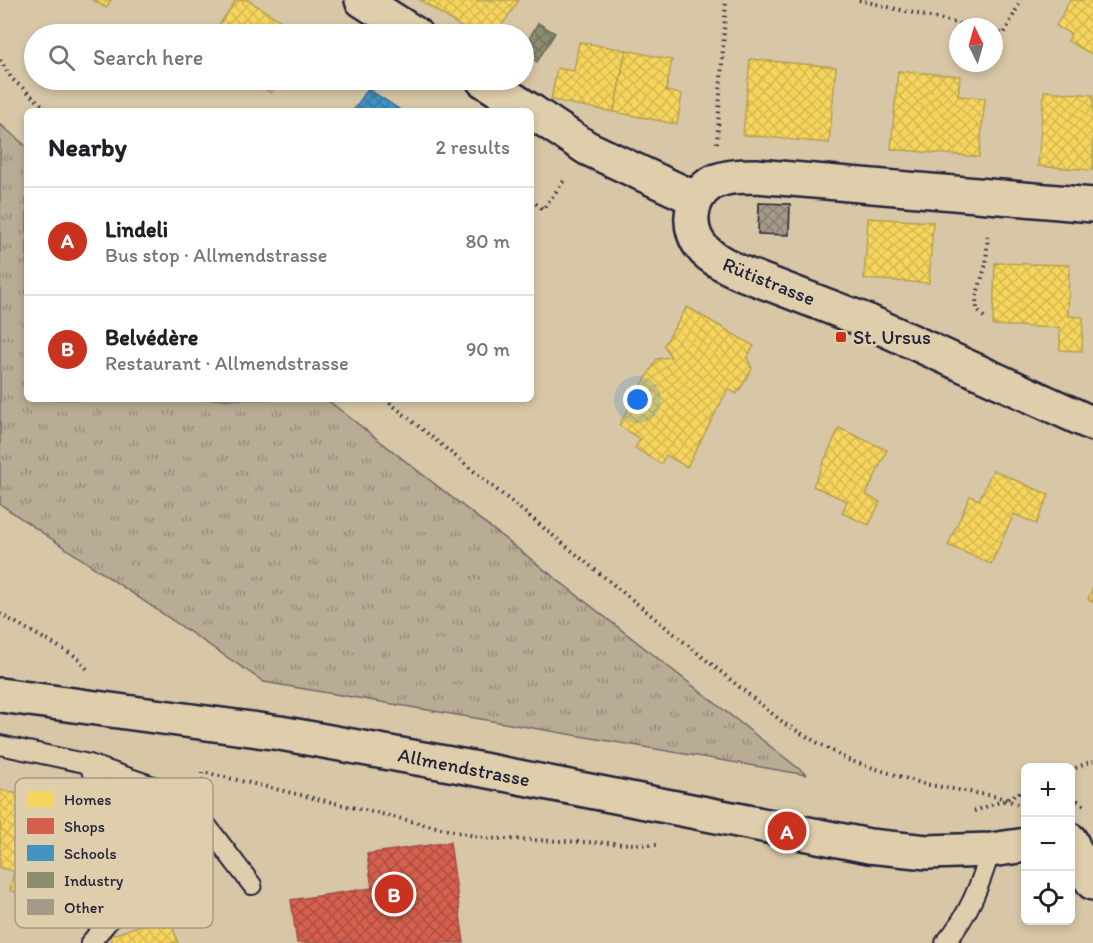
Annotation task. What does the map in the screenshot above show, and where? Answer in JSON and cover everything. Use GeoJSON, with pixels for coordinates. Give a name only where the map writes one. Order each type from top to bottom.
{"type":"FeatureCollection","features":[{"type":"Feature","properties":{"kind":"street"},"geometry":{"type":"LineString","coordinates":[[362,0],[399,24]]}},
{"type":"Feature","properties":{"kind":"street"},"geometry":{"type":"LineString","coordinates":[[498,90],[526,108]]}},
{"type":"Feature","properties":{"kind":"street"},"geometry":{"type":"LineString","coordinates":[[534,113],[587,148],[696,199],[711,184],[724,179],[756,176],[1093,206]]}},
{"type":"Feature","properties":{"kind":"street","name":"Rütistrasse"},"geometry":{"type":"LineString","coordinates":[[696,199],[691,222],[695,237],[702,249],[718,262],[870,322],[1093,424]]}},
{"type":"Feature","properties":{"kind":"street","name":"Allmendstrasse"},"geometry":{"type":"LineString","coordinates":[[0,695],[291,735],[483,770],[839,841],[927,852],[991,850]]}},
{"type":"Feature","properties":{"kind":"street"},"geometry":{"type":"LineString","coordinates":[[1075,837],[1093,832]]}},
{"type":"Feature","properties":{"kind":"street"},"geometry":{"type":"LineString","coordinates":[[991,850],[1021,846]]}},
{"type":"Feature","properties":{"kind":"street"},"geometry":{"type":"LineString","coordinates":[[1075,848],[1093,884]]}},
{"type":"Feature","properties":{"kind":"lane"},"geometry":{"type":"LineString","coordinates":[[0,745],[89,764],[130,778]]}},
{"type":"Feature","properties":{"kind":"lane"},"geometry":{"type":"LineString","coordinates":[[89,764],[94,778]]}},
{"type":"Feature","properties":{"kind":"lane"},"geometry":{"type":"LineString","coordinates":[[213,834],[252,885]]}},
{"type":"Feature","properties":{"kind":"lane"},"geometry":{"type":"LineString","coordinates":[[945,943],[966,915],[977,894],[991,850]]}},
{"type":"Feature","properties":{"kind":"lane"},"geometry":{"type":"LineString","coordinates":[[90,943],[103,928]]}},
{"type":"Feature","properties":{"kind":"path"},"geometry":{"type":"LineString","coordinates":[[717,147],[726,0]]}},
{"type":"Feature","properties":{"kind":"path"},"geometry":{"type":"LineString","coordinates":[[859,0],[949,22]]}},
{"type":"Feature","properties":{"kind":"path"},"geometry":{"type":"LineString","coordinates":[[1003,34],[1021,0]]}},
{"type":"Feature","properties":{"kind":"path"},"geometry":{"type":"LineString","coordinates":[[0,60],[12,79],[24,89]]}},
{"type":"Feature","properties":{"kind":"path"},"geometry":{"type":"LineString","coordinates":[[25,90],[46,108]]}},
{"type":"Feature","properties":{"kind":"path"},"geometry":{"type":"LineString","coordinates":[[534,202],[543,209],[587,148]]}},
{"type":"Feature","properties":{"kind":"path"},"geometry":{"type":"LineString","coordinates":[[984,317],[977,310],[976,298],[986,264],[988,239]]}},
{"type":"Feature","properties":{"kind":"path"},"geometry":{"type":"LineString","coordinates":[[389,402],[785,723],[848,760],[924,784],[999,797],[1021,805]]}},
{"type":"Feature","properties":{"kind":"path"},"geometry":{"type":"LineString","coordinates":[[0,614],[77,657],[95,680],[97,707]]}},
{"type":"Feature","properties":{"kind":"path"},"geometry":{"type":"LineString","coordinates":[[1075,768],[1093,760]]}},
{"type":"Feature","properties":{"kind":"path"},"geometry":{"type":"LineString","coordinates":[[202,778],[203,772],[483,838],[660,845]]}},
{"type":"Feature","properties":{"kind":"path"},"geometry":{"type":"LineString","coordinates":[[963,815],[1006,800],[1021,792]]}},
{"type":"Feature","properties":{"kind":"green space"},"geometry":{"type":"Polygon","coordinates":[[[0,124],[24,144],[24,402],[330,402],[807,775],[264,682],[0,504],[0,124]]]}},
{"type":"Feature","properties":{"kind":"building: Homes"},"geometry":{"type":"Polygon","coordinates":[[[93,0],[111,0],[106,8],[93,0]]]}},
{"type":"Feature","properties":{"kind":"building: Homes"},"geometry":{"type":"Polygon","coordinates":[[[236,0],[248,0],[285,24],[220,24],[236,0]]]}},
{"type":"Feature","properties":{"kind":"building: Homes"},"geometry":{"type":"Polygon","coordinates":[[[420,0],[519,0],[503,24],[457,24],[420,0]]]}},
{"type":"Feature","properties":{"kind":"building: Homes"},"geometry":{"type":"Polygon","coordinates":[[[1070,0],[1093,0],[1093,55],[1068,41],[1071,34],[1056,26],[1070,0]]]}},
{"type":"Feature","properties":{"kind":"building: Homes"},"geometry":{"type":"Polygon","coordinates":[[[579,42],[626,50],[614,112],[551,100],[557,68],[574,71],[579,42]]]}},
{"type":"Feature","properties":{"kind":"building: Homes"},"geometry":{"type":"Polygon","coordinates":[[[626,50],[672,60],[666,91],[682,94],[677,124],[614,112],[626,50]]]}},
{"type":"Feature","properties":{"kind":"building: Homes"},"geometry":{"type":"Polygon","coordinates":[[[750,59],[836,67],[829,143],[743,135],[750,59]]]}},
{"type":"Feature","properties":{"kind":"building: Homes"},"geometry":{"type":"Polygon","coordinates":[[[898,71],[960,76],[958,96],[985,98],[979,157],[891,149],[898,71]]]}},
{"type":"Feature","properties":{"kind":"building: Homes"},"geometry":{"type":"Polygon","coordinates":[[[1044,91],[1093,95],[1093,170],[1038,166],[1044,91]]]}},
{"type":"Feature","properties":{"kind":"building: Homes"},"geometry":{"type":"Polygon","coordinates":[[[868,218],[933,222],[929,283],[864,279],[868,218]]]}},
{"type":"Feature","properties":{"kind":"building: Homes"},"geometry":{"type":"Polygon","coordinates":[[[995,263],[1069,265],[1068,316],[1083,317],[1082,351],[1060,350],[1060,328],[993,325],[995,263]]]}},
{"type":"Feature","properties":{"kind":"building: Homes"},"geometry":{"type":"Polygon","coordinates":[[[687,307],[754,346],[747,357],[752,369],[737,394],[728,389],[687,467],[666,455],[661,464],[635,448],[640,439],[619,425],[657,359],[671,357],[664,345],[687,307]]]}},
{"type":"Feature","properties":{"kind":"building: Homes"},"geometry":{"type":"Polygon","coordinates":[[[839,428],[887,450],[866,495],[880,502],[869,525],[842,513],[847,501],[813,486],[839,428]]]}},
{"type":"Feature","properties":{"kind":"building: Homes"},"geometry":{"type":"Polygon","coordinates":[[[993,470],[1049,495],[1036,524],[1014,514],[991,564],[948,545],[970,496],[979,500],[993,470]]]}},
{"type":"Feature","properties":{"kind":"building: Homes"},"geometry":{"type":"Polygon","coordinates":[[[1093,587],[1093,602],[1088,600],[1093,587]]]}},
{"type":"Feature","properties":{"kind":"building: Homes"},"geometry":{"type":"Polygon","coordinates":[[[0,790],[15,793],[15,892],[10,891],[14,871],[0,868],[0,790]]]}},
{"type":"Feature","properties":{"kind":"building: Homes"},"geometry":{"type":"Polygon","coordinates":[[[132,928],[173,928],[178,943],[113,943],[110,936],[132,928]]]}},
{"type":"Feature","properties":{"kind":"building: Shops"},"geometry":{"type":"Polygon","coordinates":[[[450,842],[464,943],[297,943],[291,900],[372,888],[367,854],[450,842]]]}},
{"type":"Feature","properties":{"kind":"building: Schools"},"geometry":{"type":"Polygon","coordinates":[[[370,90],[397,108],[355,108],[370,90]]]}},
{"type":"Feature","properties":{"kind":"building: Industry"},"geometry":{"type":"Polygon","coordinates":[[[538,23],[555,33],[537,62],[534,60],[534,30],[538,23]]]}},
{"type":"Feature","properties":{"kind":"building: Other"},"geometry":{"type":"Polygon","coordinates":[[[759,203],[790,204],[789,235],[758,234],[759,203]]]}},
{"type":"Feature","properties":{"kind":"place","name":"St. Ursus"},"geometry":{"type":"Point","coordinates":[841,337]}},
{"type":"Feature","properties":{"kind":"place","name":"Lindeli"},"geometry":{"type":"Point","coordinates":[787,831]}},
{"type":"Feature","properties":{"kind":"place","name":"Belvédère"},"geometry":{"type":"Point","coordinates":[394,894]}}]}
